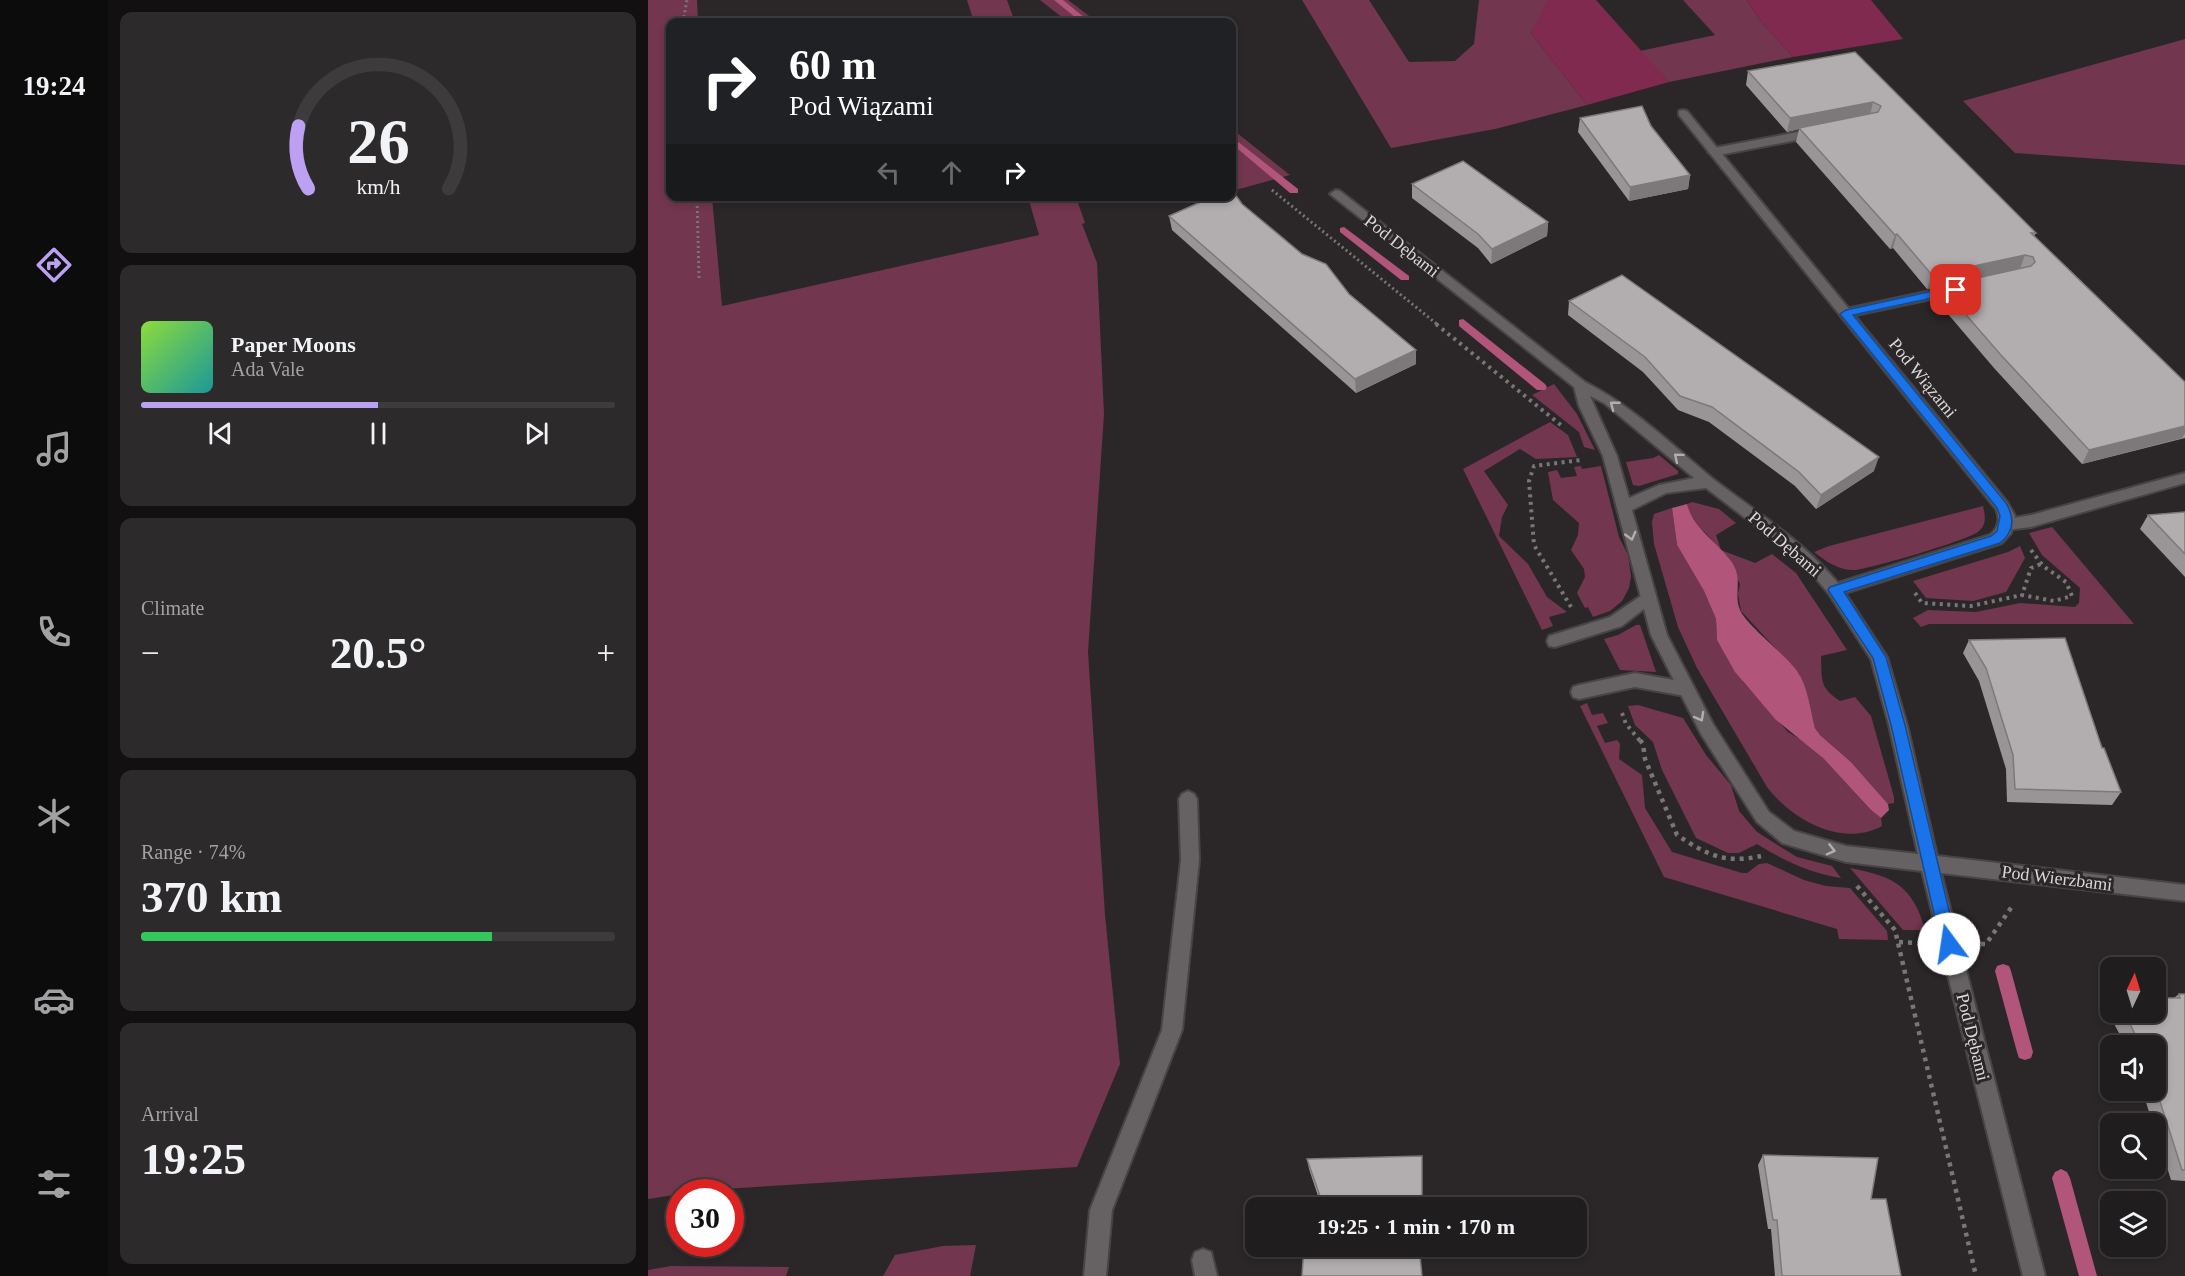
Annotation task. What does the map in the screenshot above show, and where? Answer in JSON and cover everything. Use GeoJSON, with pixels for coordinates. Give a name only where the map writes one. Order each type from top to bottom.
{"type":"FeatureCollection","features":[{"type":"Feature","properties":{"kind":"street","name":"Pod Wiązami"},"geometry":{"type":"LineString","coordinates":[[1683,113],[2002,506],[2007,516],[2007,524]]}},
{"type":"Feature","properties":{"kind":"street"},"geometry":{"type":"LineString","coordinates":[[1714,152],[1833,129]]}},
{"type":"Feature","properties":{"kind":"street","name":"Pod Dębami"},"geometry":{"type":"LineString","coordinates":[[1336,194],[1580,386],[1609,400],[1709,483],[1797,549],[1835,590],[1879,657],[1898,725],[1929,863],[2034,1276]]}},
{"type":"Feature","properties":{"kind":"street"},"geometry":{"type":"LineString","coordinates":[[1846,314],[1967,287]]}},
{"type":"Feature","properties":{"kind":"street","name":"Pod Wierzbami"},"geometry":{"type":"LineString","coordinates":[[1580,386],[1610,456],[1659,635],[1707,729],[1733,768],[1747,796],[1763,817],[1788,837],[1837,852],[2185,893]]}},
{"type":"Feature","properties":{"kind":"street"},"geometry":{"type":"LineString","coordinates":[[1835,590],[1995,539],[2003,533],[2007,524],[2031,521],[2185,478]]}},
{"type":"Feature","properties":{"kind":"street"},"geometry":{"type":"LineString","coordinates":[[1624,508],[1643,495],[1669,485],[1709,483]]}},
{"type":"Feature","properties":{"kind":"street"},"geometry":{"type":"LineString","coordinates":[[1555,641],[1616,624],[1631,614],[1648,597]]}},
{"type":"Feature","properties":{"kind":"street"},"geometry":{"type":"LineString","coordinates":[[1579,692],[1617,682],[1635,680],[1685,689]]}},
{"type":"Feature","properties":{"kind":"street"},"geometry":{"type":"LineString","coordinates":[[1095,1276],[1101,1210],[1172,1030],[1190,860],[1188,799]]}},
{"type":"Feature","properties":{"kind":"path"},"geometry":{"type":"LineString","coordinates":[[684,18],[687,0]]}},
{"type":"Feature","properties":{"kind":"path"},"geometry":{"type":"LineString","coordinates":[[1272,190],[1563,426]]}},
{"type":"Feature","properties":{"kind":"path"},"geometry":{"type":"LineString","coordinates":[[697,201],[699,279]]}},
{"type":"Feature","properties":{"kind":"path"},"geometry":{"type":"LineString","coordinates":[[1580,451],[1583,460]]}},
{"type":"Feature","properties":{"kind":"path"},"geometry":{"type":"LineString","coordinates":[[1573,610],[1534,545],[1529,482],[1534,466],[1590,459]]}},
{"type":"Feature","properties":{"kind":"path"},"geometry":{"type":"LineString","coordinates":[[1899,570],[1922,603],[1971,606],[2022,595],[2050,601],[2065,600],[2072,596],[2073,590],[2041,564],[2031,568],[2022,595]]}},
{"type":"Feature","properties":{"kind":"path"},"geometry":{"type":"LineString","coordinates":[[1619,706],[1626,724],[1643,744],[1645,759],[1677,834],[1691,844],[1726,860],[1743,860],[1765,855],[1770,858]]}},
{"type":"Feature","properties":{"kind":"path"},"geometry":{"type":"LineString","coordinates":[[1837,852],[1841,866],[1895,930],[1976,1276]]}},
{"type":"Feature","properties":{"kind":"path"},"geometry":{"type":"LineString","coordinates":[[1972,945],[1986,944],[2015,902]]}},
{"type":"Feature","properties":{"kind":"path"},"geometry":{"type":"LineString","coordinates":[[1898,942],[1928,944]]}},
{"type":"Feature","properties":{"kind":"shaded area"},"geometry":{"type":"Polygon","coordinates":[[[648,0],[697,0],[698,18],[666,18],[666,201],[712,201],[722,306],[1039,235],[1029,201],[1077,201],[1085,223],[1082,224],[1097,263],[1104,414],[1088,652],[1105,915],[1120,1064],[1077,1167],[744,1188],[744,1179],[666,1179],[666,1196],[648,1199],[648,0]]]}},
{"type":"Feature","properties":{"kind":"shaded area"},"geometry":{"type":"Polygon","coordinates":[[[967,0],[1007,0],[1014,18],[973,18],[967,0]]]}},
{"type":"Feature","properties":{"kind":"shaded area"},"geometry":{"type":"Polygon","coordinates":[[[1040,0],[1068,0],[1092,18],[1063,18],[1040,0]]]}},
{"type":"Feature","properties":{"kind":"shaded area"},"geometry":{"type":"Polygon","coordinates":[[[1302,0],[1369,0],[1409,62],[1455,61],[1474,44],[1479,0],[1547,0],[1531,33],[1587,105],[1495,129],[1391,148],[1302,0]]]}},
{"type":"Feature","properties":{"kind":"shaded area"},"geometry":{"type":"Polygon","coordinates":[[[1547,0],[1596,0],[1669,82],[1587,105],[1531,33],[1547,0]]]}},
{"type":"Feature","properties":{"kind":"shaded area"},"geometry":{"type":"Polygon","coordinates":[[[1683,0],[1747,0],[1759,19],[1793,57],[1669,82],[1640,51],[1715,35],[1683,0]]]}},
{"type":"Feature","properties":{"kind":"shaded area"},"geometry":{"type":"Polygon","coordinates":[[[1747,0],[1871,0],[1903,39],[1793,57],[1759,19],[1747,0]]]}},
{"type":"Feature","properties":{"kind":"shaded area"},"geometry":{"type":"Polygon","coordinates":[[[2185,39],[2185,165],[2015,153],[1963,101],[2185,39]]]}},
{"type":"Feature","properties":{"kind":"shaded area"},"geometry":{"type":"Polygon","coordinates":[[[1236,132],[1290,175],[1236,190],[1236,132]]]}},
{"type":"Feature","properties":{"kind":"shaded area"},"geometry":{"type":"Polygon","coordinates":[[[1554,384],[1577,414],[1595,450],[1584,447],[1579,432],[1532,395],[1554,384]]]}},
{"type":"Feature","properties":{"kind":"shaded area"},"geometry":{"type":"Polygon","coordinates":[[[1550,422],[1568,435],[1577,457],[1536,459],[1520,449],[1484,471],[1508,505],[1502,517],[1499,536],[1528,564],[1547,597],[1567,612],[1549,617],[1553,626],[1542,630],[1463,469],[1550,422]]]}},
{"type":"Feature","properties":{"kind":"shaded area"},"geometry":{"type":"Polygon","coordinates":[[[1659,455],[1678,471],[1678,474],[1639,486],[1633,485],[1626,462],[1659,455]]]}},
{"type":"Feature","properties":{"kind":"shaded area"},"geometry":{"type":"Polygon","coordinates":[[[1581,466],[1582,469],[1601,466],[1619,537],[1628,555],[1631,576],[1629,588],[1622,601],[1610,611],[1593,617],[1577,593],[1585,577],[1584,569],[1571,550],[1578,535],[1579,523],[1553,500],[1548,472],[1557,470],[1561,478],[1577,476],[1574,467],[1581,466]]]}},
{"type":"Feature","properties":{"kind":"shaded area"},"geometry":{"type":"Polygon","coordinates":[[[1692,502],[1719,509],[1736,523],[1716,535],[1721,550],[1689,512],[1687,504],[1692,502]]]}},
{"type":"Feature","properties":{"kind":"shaded area"},"geometry":{"type":"Polygon","coordinates":[[[1687,504],[1694,520],[1735,568],[1740,610],[1801,677],[1815,728],[1851,762],[1888,804],[1889,810],[1881,818],[1823,758],[1776,720],[1735,672],[1717,640],[1716,619],[1704,591],[1677,545],[1672,508],[1687,504]]]}},
{"type":"Feature","properties":{"kind":"shaded area"},"geometry":{"type":"Polygon","coordinates":[[[1983,506],[1985,516],[1983,525],[1972,535],[1940,547],[1880,564],[1856,570],[1844,569],[1814,552],[1829,546],[1983,506]]]}},
{"type":"Feature","properties":{"kind":"shaded area"},"geometry":{"type":"Polygon","coordinates":[[[1672,508],[1677,545],[1704,591],[1716,619],[1717,640],[1744,683],[1788,732],[1808,744],[1881,818],[1882,826],[1867,832],[1851,834],[1819,827],[1790,810],[1767,787],[1697,668],[1678,627],[1654,544],[1652,522],[1654,514],[1672,508]]]}},
{"type":"Feature","properties":{"kind":"shaded area"},"geometry":{"type":"Polygon","coordinates":[[[2052,527],[2134,624],[1929,624],[1921,627],[1913,618],[1928,610],[1976,612],[2020,603],[2075,607],[2079,603],[2080,588],[2042,555],[2029,533],[2052,527]]]}},
{"type":"Feature","properties":{"kind":"shaded area"},"geometry":{"type":"Polygon","coordinates":[[[2020,546],[2025,558],[2006,592],[1973,601],[1926,598],[1913,581],[2008,552],[2020,546]]]}},
{"type":"Feature","properties":{"kind":"shaded area"},"geometry":{"type":"Polygon","coordinates":[[[1721,550],[1755,563],[1772,554],[1796,573],[1847,650],[1821,656],[1821,671],[1825,687],[1840,701],[1855,697],[1871,716],[1894,803],[1888,804],[1851,762],[1815,728],[1799,674],[1741,611],[1738,594],[1740,584],[1721,550]]]}},
{"type":"Feature","properties":{"kind":"shaded area"},"geometry":{"type":"Polygon","coordinates":[[[1640,625],[1656,672],[1620,670],[1604,639],[1618,635],[1640,625]]]}},
{"type":"Feature","properties":{"kind":"shaded area"},"geometry":{"type":"Polygon","coordinates":[[[1587,703],[1592,715],[1603,713],[1608,723],[1597,726],[1605,743],[1617,740],[1620,744],[1619,759],[1642,775],[1645,808],[1672,852],[1742,873],[1747,873],[1759,864],[1767,863],[1804,880],[1826,886],[1850,888],[1887,931],[1888,940],[1839,939],[1837,929],[1664,877],[1580,706],[1587,703]]]}},
{"type":"Feature","properties":{"kind":"shaded area"},"geometry":{"type":"Polygon","coordinates":[[[1638,705],[1683,718],[1706,755],[1731,785],[1739,811],[1757,832],[1797,857],[1832,866],[1841,878],[1798,866],[1757,844],[1739,853],[1728,853],[1696,838],[1662,770],[1653,742],[1635,725],[1628,706],[1638,705]]]}},
{"type":"Feature","properties":{"kind":"shaded area"},"geometry":{"type":"Polygon","coordinates":[[[1850,868],[1878,875],[1899,885],[1914,903],[1925,930],[1903,930],[1850,868]]]}},
{"type":"Feature","properties":{"kind":"shaded area"},"geometry":{"type":"Polygon","coordinates":[[[976,1245],[970,1276],[883,1276],[895,1255],[943,1246],[976,1245]]]}},
{"type":"Feature","properties":{"kind":"shaded area"},"geometry":{"type":"Polygon","coordinates":[[[671,1266],[789,1267],[786,1276],[648,1276],[648,1270],[671,1266]]]}},
{"type":"Feature","properties":{"kind":"building"},"geometry":{"type":"Polygon","coordinates":[[[1855,52],[2036,233],[2031,233],[2185,382],[2185,426],[2089,450],[1941,286],[2031,266],[2035,262],[2033,257],[2025,255],[1932,275],[1799,128],[1878,112],[1881,106],[1873,102],[1790,118],[1748,71],[1855,52]]]}},
{"type":"Feature","properties":{"kind":"building"},"geometry":{"type":"Polygon","coordinates":[[[1642,106],[1651,126],[1690,175],[1630,187],[1580,118],[1642,106]]]}},
{"type":"Feature","properties":{"kind":"building"},"geometry":{"type":"Polygon","coordinates":[[[1463,161],[1548,222],[1492,249],[1478,234],[1412,184],[1463,161]]]}},
{"type":"Feature","properties":{"kind":"building"},"geometry":{"type":"Polygon","coordinates":[[[1236,196],[1242,204],[1302,254],[1326,264],[1349,294],[1416,350],[1355,379],[1169,216],[1203,201],[1236,201],[1236,196]]]}},
{"type":"Feature","properties":{"kind":"building"},"geometry":{"type":"Polygon","coordinates":[[[1622,275],[1879,457],[1821,495],[1799,472],[1712,407],[1680,396],[1645,357],[1569,301],[1622,275]]]}},
{"type":"Feature","properties":{"kind":"building"},"geometry":{"type":"Polygon","coordinates":[[[2185,512],[2185,554],[2148,515],[2185,512]]]}},
{"type":"Feature","properties":{"kind":"building"},"geometry":{"type":"Polygon","coordinates":[[[2065,638],[2102,748],[2104,748],[2121,792],[2015,789],[2013,755],[1986,668],[1969,640],[2065,638]]]}},
{"type":"Feature","properties":{"kind":"building"},"geometry":{"type":"Polygon","coordinates":[[[2179,994],[2185,994],[2185,1170],[2182,1170],[2166,1120],[2166,1113],[2164,1113],[2160,1101],[2166,1101],[2166,1035],[2136,1035],[2130,1023],[2166,1023],[2166,998],[2180,998],[2179,994]]]}},
{"type":"Feature","properties":{"kind":"building"},"geometry":{"type":"Polygon","coordinates":[[[1763,1155],[1878,1158],[1871,1199],[1886,1199],[1901,1276],[1782,1276],[1777,1220],[1773,1220],[1763,1155]]]}},
{"type":"Feature","properties":{"kind":"building"},"geometry":{"type":"Polygon","coordinates":[[[1422,1156],[1422,1197],[1320,1197],[1307,1159],[1422,1156]]]}},
{"type":"Feature","properties":{"kind":"building"},"geometry":{"type":"Polygon","coordinates":[[[1303,1257],[1420,1257],[1422,1276],[1302,1276],[1303,1257]]]}},
{"type":"Feature","properties":{"kind":"waterway"},"geometry":{"type":"LineString","coordinates":[[1058,0],[1081,18]]}},
{"type":"Feature","properties":{"kind":"waterway"},"geometry":{"type":"LineString","coordinates":[[1236,143],[1294,191]]}},
{"type":"Feature","properties":{"kind":"waterway"},"geometry":{"type":"LineString","coordinates":[[1344,230],[1405,278]]}},
{"type":"Feature","properties":{"kind":"waterway"},"geometry":{"type":"LineString","coordinates":[[1463,323],[1541,387]]}},
{"type":"Feature","properties":{"kind":"waterway"},"geometry":{"type":"LineString","coordinates":[[2003,971],[2025,1052]]}},
{"type":"Feature","properties":{"kind":"waterway"},"geometry":{"type":"LineString","coordinates":[[2061,1178],[2088,1276]]}},
{"type":"Feature","properties":{"kind":"route"},"geometry":{"type":"LineString","coordinates":[[1949,944],[1889,687],[1879,657],[1835,590],[1995,539],[2003,533],[2007,524],[2007,516],[2002,506],[1846,314],[1956,290]]}}]}
